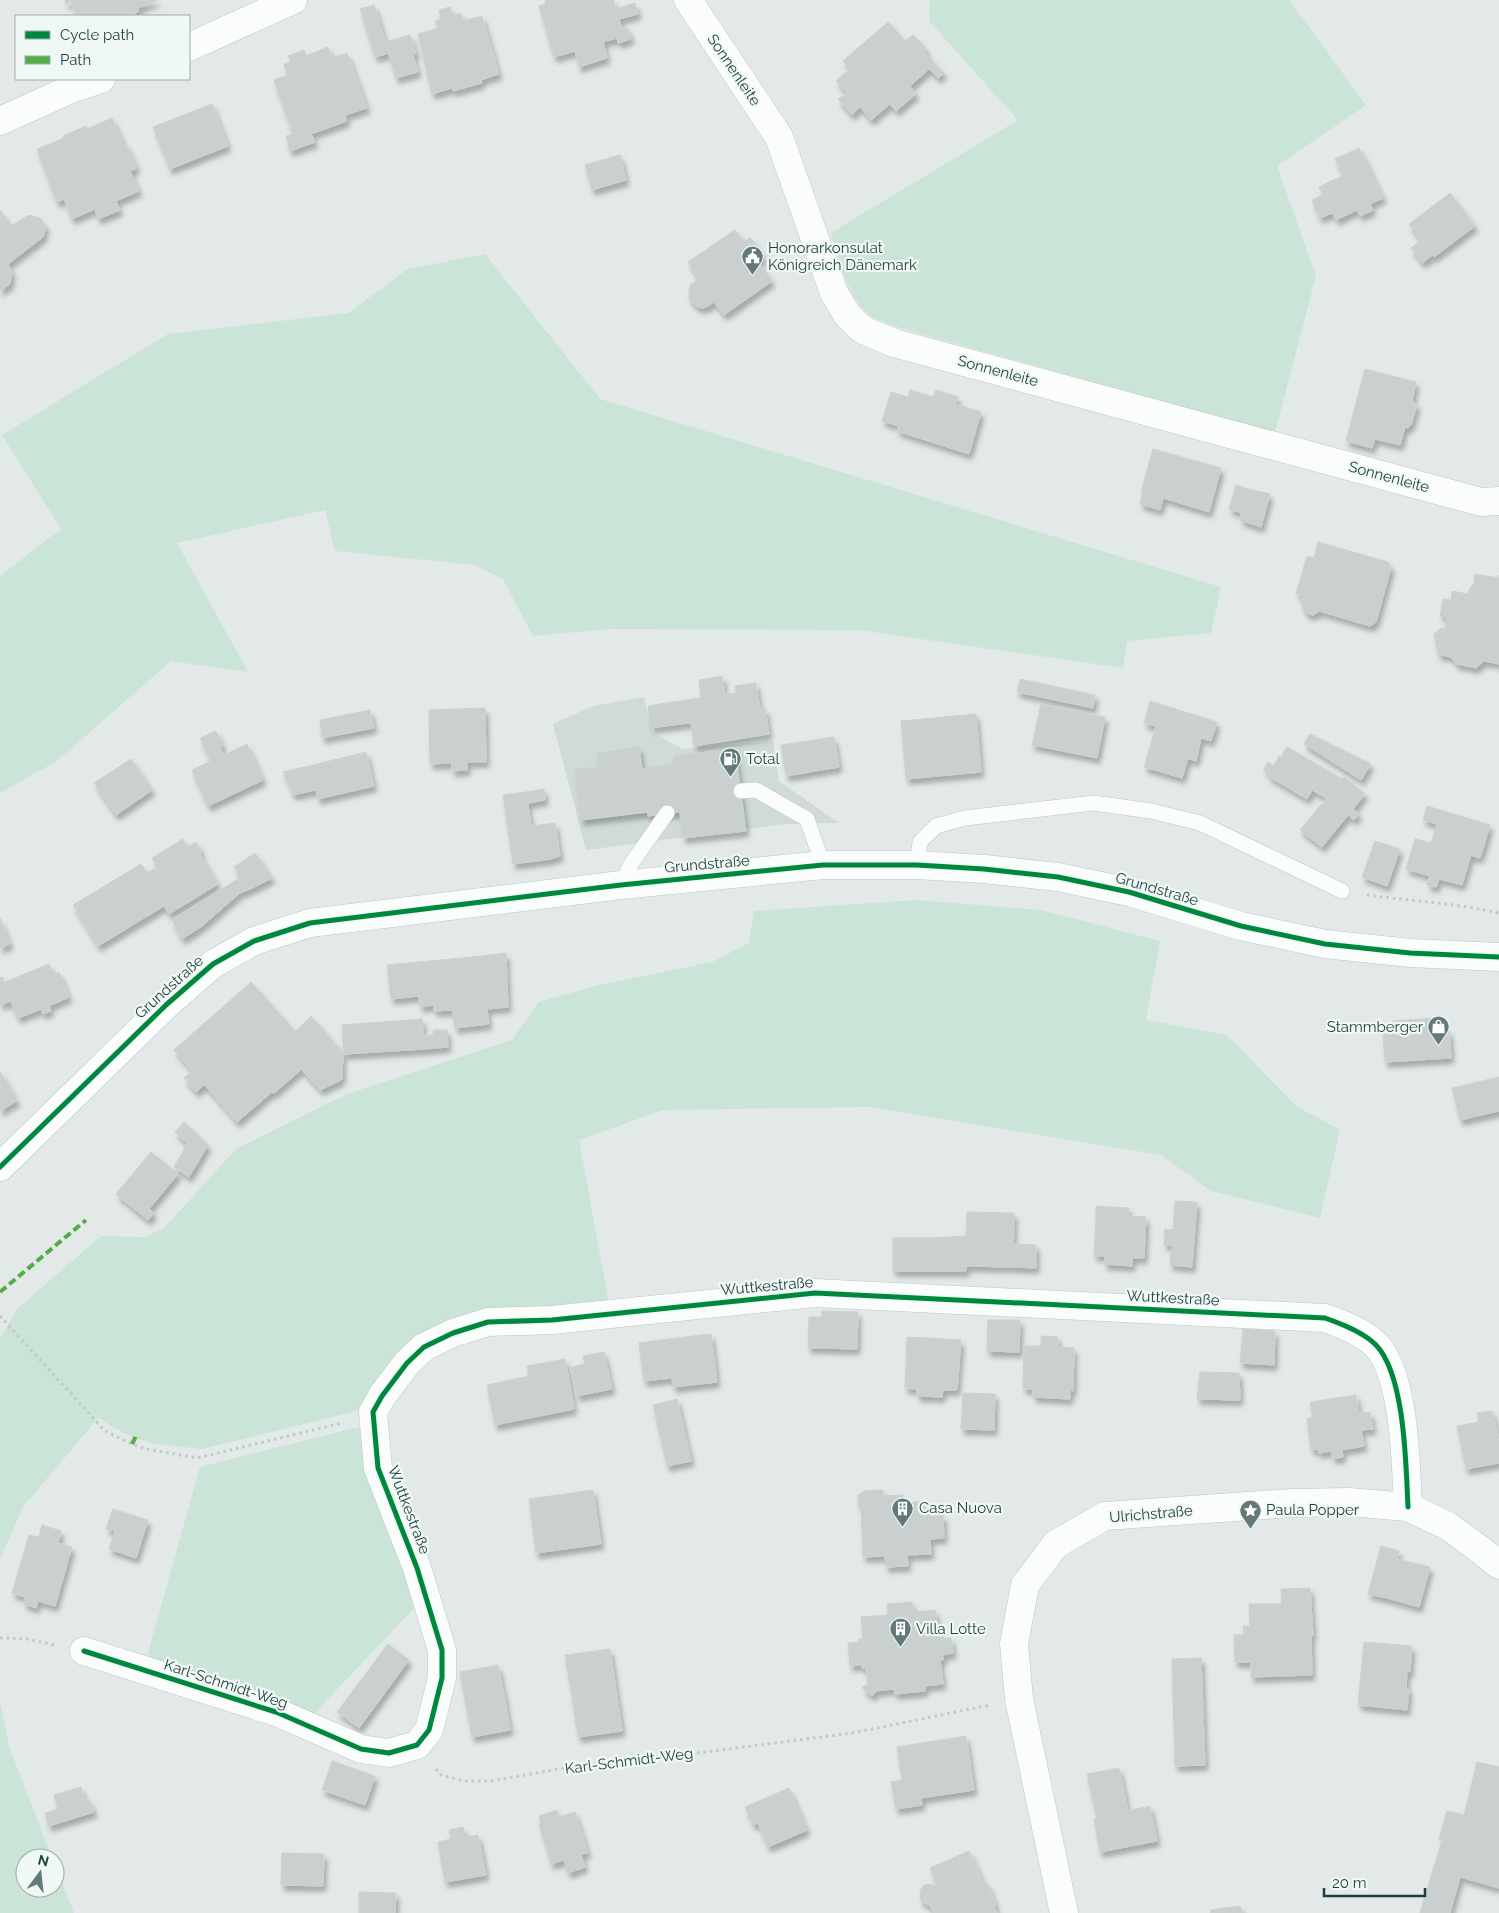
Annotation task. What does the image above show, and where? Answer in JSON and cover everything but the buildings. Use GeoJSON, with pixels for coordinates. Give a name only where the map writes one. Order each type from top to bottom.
{"type":"FeatureCollection","features":[{"type":"Feature","properties":{"kind":"street"},"geometry":{"type":"LineString","coordinates":[[190,47],[293,0]]}},
{"type":"Feature","properties":{"kind":"street","name":"Sonnenleite"},"geometry":{"type":"LineString","coordinates":[[688,0],[779,137],[834,293],[848,316],[863,330],[894,343],[1481,502],[1499,501]]}},
{"type":"Feature","properties":{"kind":"street"},"geometry":{"type":"LineString","coordinates":[[0,121],[71,89],[98,80]]}},
{"type":"Feature","properties":{"kind":"street","name":"Grundstraße"},"geometry":{"type":"LineString","coordinates":[[0,1167],[166,1005],[213,964],[254,941],[310,922],[621,884],[824,865],[917,865],[984,869],[1058,877],[1130,892],[1241,926],[1325,944],[1410,953],[1499,957]]}},
{"type":"Feature","properties":{"kind":"street","name":"Wuttkestraße"},"geometry":{"type":"LineString","coordinates":[[417,1745],[429,1730],[442,1678],[442,1650],[417,1568],[378,1468],[373,1412],[382,1396],[407,1363],[424,1347],[453,1333],[488,1322],[552,1320],[815,1293],[1326,1318],[1343,1325],[1376,1345],[1391,1369],[1406,1458],[1408,1507]]}},
{"type":"Feature","properties":{"kind":"street","name":"Ulrichstraße"},"geometry":{"type":"LineString","coordinates":[[1064,1913],[1019,1699],[1014,1644],[1025,1585],[1056,1544],[1105,1516],[1292,1503],[1349,1502],[1408,1507],[1448,1526],[1499,1565]]}},
{"type":"Feature","properties":{"kind":"street","name":"Karl-Schmidt-Weg"},"geometry":{"type":"LineString","coordinates":[[84,1651],[276,1712],[361,1749],[389,1753],[417,1745]]}},
{"type":"Feature","properties":{"kind":"lane"},"geometry":{"type":"LineString","coordinates":[[741,790],[756,790],[807,819],[824,865]]}},
{"type":"Feature","properties":{"kind":"lane"},"geometry":{"type":"LineString","coordinates":[[917,865],[920,842],[936,826],[965,818],[1094,803],[1151,811],[1200,823],[1342,891]]}},
{"type":"Feature","properties":{"kind":"lane"},"geometry":{"type":"LineString","coordinates":[[621,884],[631,864],[666,813]]}},
{"type":"Feature","properties":{"kind":"path"},"geometry":{"type":"LineString","coordinates":[[1342,891],[1414,902],[1469,906],[1499,913]]}},
{"type":"Feature","properties":{"kind":"path"},"geometry":{"type":"LineString","coordinates":[[0,1316],[105,1431],[139,1447],[197,1458],[350,1422]]}},
{"type":"Feature","properties":{"kind":"path"},"geometry":{"type":"LineString","coordinates":[[0,1638],[27,1639],[84,1651]]}},
{"type":"Feature","properties":{"kind":"shaded area"},"geometry":{"type":"Polygon","coordinates":[[[644,697],[652,733],[683,749],[773,741],[779,781],[839,823],[784,824],[586,850],[553,724],[593,706],[644,697]]]}},
{"type":"Feature","properties":{"kind":"green space"},"geometry":{"type":"Polygon","coordinates":[[[930,0],[1289,0],[1366,105],[1277,166],[1316,276],[1275,432],[900,328],[874,318],[863,308],[845,278],[831,233],[1018,120],[929,21],[930,0]]]}},
{"type":"Feature","properties":{"kind":"green space"},"geometry":{"type":"Polygon","coordinates":[[[485,254],[600,399],[1221,587],[1211,633],[1127,641],[1123,668],[859,630],[610,629],[533,636],[503,579],[475,565],[335,551],[325,510],[177,543],[248,672],[171,661],[57,761],[0,793],[0,576],[61,529],[2,435],[168,334],[348,313],[408,269],[485,254]]]}},
{"type":"Feature","properties":{"kind":"green space"},"geometry":{"type":"Polygon","coordinates":[[[916,900],[1041,910],[1160,941],[1146,1020],[1227,1035],[1296,1106],[1340,1130],[1320,1218],[1211,1191],[1161,1155],[870,1107],[663,1110],[579,1140],[609,1304],[395,1360],[372,1385],[366,1407],[349,1413],[202,1449],[156,1444],[137,1439],[112,1427],[99,1417],[23,1507],[0,1559],[0,1339],[17,1309],[101,1236],[145,1237],[165,1227],[236,1149],[347,1094],[512,1040],[539,1002],[599,985],[712,962],[749,943],[754,911],[916,900]]]}},
{"type":"Feature","properties":{"kind":"green space"},"geometry":{"type":"Polygon","coordinates":[[[366,1425],[416,1606],[310,1718],[146,1660],[200,1467],[366,1425]]]}},
{"type":"Feature","properties":{"kind":"green space"},"geometry":{"type":"Polygon","coordinates":[[[0,1703],[10,1749],[48,1848],[15,1848],[15,1898],[65,1898],[65,1890],[74,1913],[0,1913],[0,1703]]]}},
{"type":"Feature","properties":{"kind":"marked path"},"geometry":{"type":"LineString","coordinates":[[0,1292],[86,1220]]}},
{"type":"Feature","properties":{"kind":"marked path"},"geometry":{"type":"LineString","coordinates":[[132,1444],[136,1436]]}},
{"type":"Feature","properties":{"kind":"cycle path"},"geometry":{"type":"LineString","coordinates":[[0,1167],[166,1005],[213,964],[254,941],[310,923],[621,885],[823,865],[917,865],[984,869],[1058,877],[1129,892],[1241,926],[1325,944],[1410,953],[1499,957]]}},
{"type":"Feature","properties":{"kind":"cycle path"},"geometry":{"type":"LineString","coordinates":[[84,1651],[276,1712],[361,1749],[389,1753],[417,1745],[429,1730],[442,1678],[442,1650],[417,1568],[378,1468],[373,1412],[382,1396],[407,1363],[424,1347],[453,1333],[488,1322],[552,1320],[815,1293],[1325,1318],[1365,1336],[1376,1345],[1386,1359],[1393,1377],[1402,1422],[1408,1507]]}},
{"type":"Feature","properties":{"kind":"place","name":"Honorarkonsulat Königreich Dänemark"},"geometry":{"type":"Point","coordinates":[752,276]}},
{"type":"Feature","properties":{"kind":"place","name":"Total"},"geometry":{"type":"Point","coordinates":[730,778]}},
{"type":"Feature","properties":{"kind":"place","name":"Stammberger"},"geometry":{"type":"Point","coordinates":[1439,1046]}},
{"type":"Feature","properties":{"kind":"place","name":"Casa Nuova"},"geometry":{"type":"Point","coordinates":[903,1527]}},
{"type":"Feature","properties":{"kind":"place","name":"Paula Popper"},"geometry":{"type":"Point","coordinates":[1250,1529]}},
{"type":"Feature","properties":{"kind":"place","name":"Villa Lotte"},"geometry":{"type":"Point","coordinates":[900,1648]}}]}
